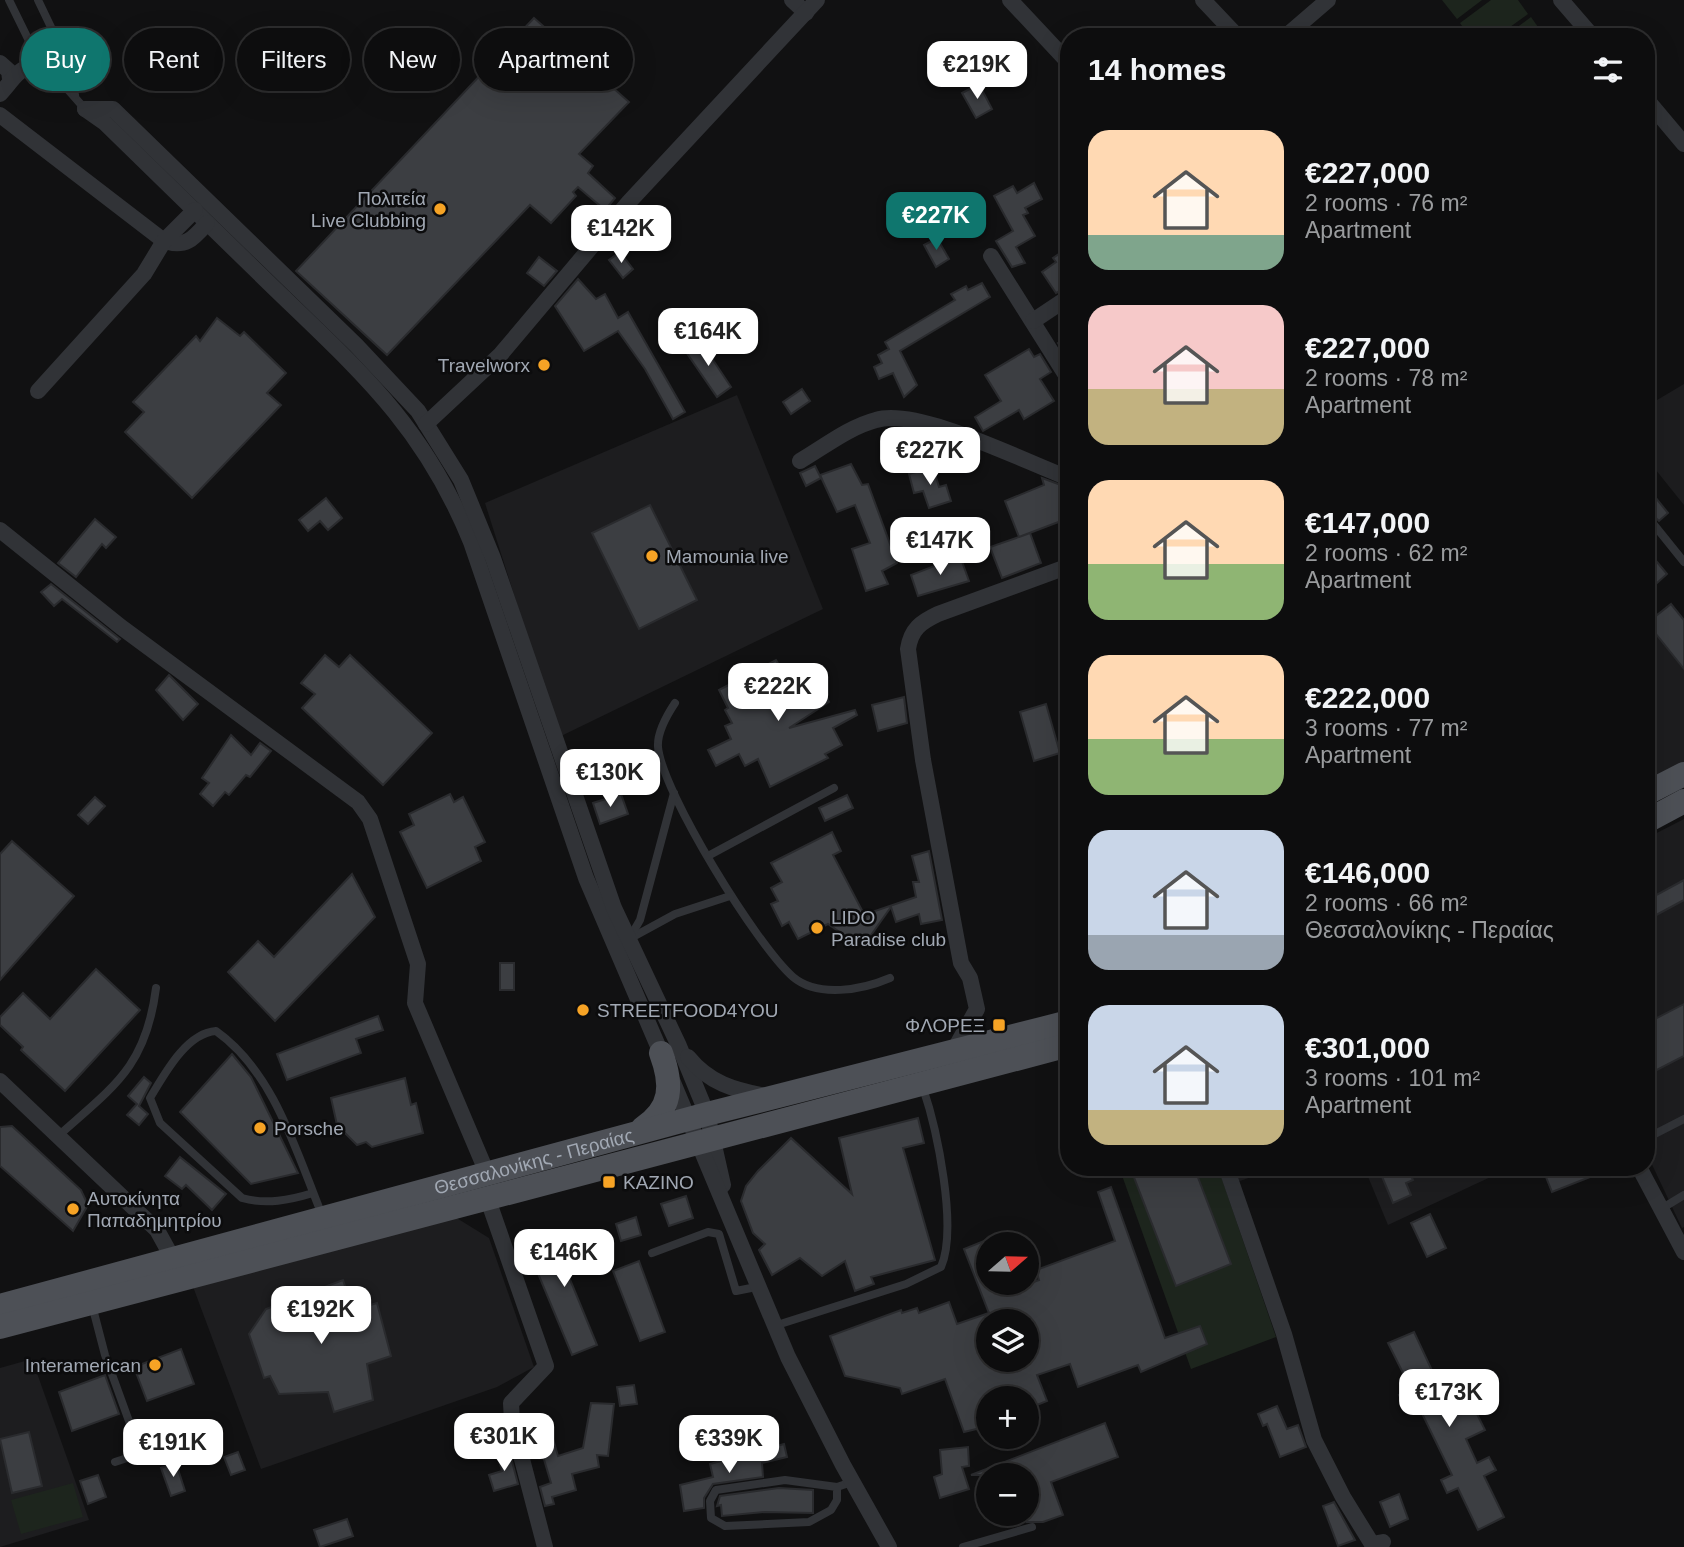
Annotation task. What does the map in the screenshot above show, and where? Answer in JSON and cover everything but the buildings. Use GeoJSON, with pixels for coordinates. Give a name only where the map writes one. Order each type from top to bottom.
{"type":"FeatureCollection","features":[{"type":"Feature","properties":{"kind":"main road"},"geometry":{"type":"LineString","coordinates":[[1655,789],[1684,774]]}},
{"type":"Feature","properties":{"kind":"main road"},"geometry":{"type":"LineString","coordinates":[[1655,817],[1684,801]]}},
{"type":"Feature","properties":{"kind":"main road","name":"Θεσσαλονίκης - Περαίας"},"geometry":{"type":"LineString","coordinates":[[0,1306],[324,1217],[487,1185],[636,1132],[701,1128],[775,1098],[1060,1025]]}},
{"type":"Feature","properties":{"kind":"main road","name":"Θεσσαλονίκης - Περαίας"},"geometry":{"type":"LineString","coordinates":[[0,1327],[92,1303],[487,1185],[701,1128],[922,1085],[1060,1026]]}},
{"type":"Feature","properties":{"kind":"main road"},"geometry":{"type":"LineString","coordinates":[[636,1132],[663,1111],[668,1097],[670,1049]]}},
{"type":"Feature","properties":{"kind":"street"},"geometry":{"type":"LineString","coordinates":[[792,0],[806,12]]}},
{"type":"Feature","properties":{"kind":"street"},"geometry":{"type":"LineString","coordinates":[[426,424],[501,354],[629,202],[817,0]]}},
{"type":"Feature","properties":{"kind":"street"},"geometry":{"type":"LineString","coordinates":[[1010,0],[1060,53]]}},
{"type":"Feature","properties":{"kind":"street"},"geometry":{"type":"LineString","coordinates":[[1203,0],[1229,28]]}},
{"type":"Feature","properties":{"kind":"street"},"geometry":{"type":"LineString","coordinates":[[1295,28],[1328,0]]}},
{"type":"Feature","properties":{"kind":"street"},"geometry":{"type":"LineString","coordinates":[[1561,0],[1584,28]]}},
{"type":"Feature","properties":{"kind":"street"},"geometry":{"type":"LineString","coordinates":[[0,63],[9,71],[10,79]]}},
{"type":"Feature","properties":{"kind":"street"},"geometry":{"type":"LineString","coordinates":[[0,94],[10,79],[21,71]]}},
{"type":"Feature","properties":{"kind":"street"},"geometry":{"type":"LineString","coordinates":[[85,109],[105,123],[195,210],[380,392],[410,427],[453,497],[534,720],[586,878],[670,1049],[709,1078],[736,1090],[775,1098]]}},
{"type":"Feature","properties":{"kind":"street"},"geometry":{"type":"LineString","coordinates":[[85,109],[113,109],[356,345],[426,424],[461,480],[476,514],[614,908],[629,939],[701,1128],[756,1287],[845,1484],[889,1547]]}},
{"type":"Feature","properties":{"kind":"street"},"geometry":{"type":"LineString","coordinates":[[1655,110],[1684,144]]}},
{"type":"Feature","properties":{"kind":"street"},"geometry":{"type":"LineString","coordinates":[[0,115],[164,241],[179,246],[190,242],[207,223]]}},
{"type":"Feature","properties":{"kind":"street"},"geometry":{"type":"LineString","coordinates":[[38,391],[144,274],[164,241],[195,210]]}},
{"type":"Feature","properties":{"kind":"street"},"geometry":{"type":"LineString","coordinates":[[991,256],[1060,366]]}},
{"type":"Feature","properties":{"kind":"street"},"geometry":{"type":"LineString","coordinates":[[1032,321],[1060,303]]}},
{"type":"Feature","properties":{"kind":"street"},"geometry":{"type":"LineString","coordinates":[[800,461],[859,427],[892,417],[951,431],[1060,474]]}},
{"type":"Feature","properties":{"kind":"street"},"geometry":{"type":"LineString","coordinates":[[0,530],[121,627],[293,751],[364,809],[418,964],[413,990],[418,1013],[487,1185],[546,1366],[511,1403],[512,1421],[545,1547]]}},
{"type":"Feature","properties":{"kind":"street"},"geometry":{"type":"LineString","coordinates":[[953,1052],[977,1009],[970,978],[961,963],[931,804],[908,649],[909,637],[924,621],[938,614],[1060,569]]}},
{"type":"Feature","properties":{"kind":"street"},"geometry":{"type":"LineString","coordinates":[[0,1081],[157,1230],[173,1259]]}},
{"type":"Feature","properties":{"kind":"street"},"geometry":{"type":"LineString","coordinates":[[1229,1176],[1284,1334],[1314,1440],[1343,1497],[1372,1544],[1383,1542]]}},
{"type":"Feature","properties":{"kind":"street"},"geometry":{"type":"LineString","coordinates":[[1644,1176],[1684,1252]]}},
{"type":"Feature","properties":{"kind":"lane"},"geometry":{"type":"LineString","coordinates":[[9,0],[24,28]]}},
{"type":"Feature","properties":{"kind":"lane"},"geometry":{"type":"LineString","coordinates":[[38,0],[61,48],[75,95],[85,109]]}},
{"type":"Feature","properties":{"kind":"lane"},"geometry":{"type":"LineString","coordinates":[[69,91],[85,109]]}},
{"type":"Feature","properties":{"kind":"lane"},"geometry":{"type":"LineString","coordinates":[[1655,526],[1684,562]]}},
{"type":"Feature","properties":{"kind":"lane"},"geometry":{"type":"LineString","coordinates":[[675,703],[665,718],[658,747],[674,793],[730,896],[794,978],[824,990],[872,985],[890,978]]}},
{"type":"Feature","properties":{"kind":"lane"},"geometry":{"type":"LineString","coordinates":[[708,856],[834,788]]}},
{"type":"Feature","properties":{"kind":"lane"},"geometry":{"type":"LineString","coordinates":[[629,939],[640,920],[674,793]]}},
{"type":"Feature","properties":{"kind":"lane"},"geometry":{"type":"LineString","coordinates":[[629,939],[676,914],[730,896]]}},
{"type":"Feature","properties":{"kind":"lane"},"geometry":{"type":"LineString","coordinates":[[58,1136],[130,1069],[148,1033],[156,988]]}},
{"type":"Feature","properties":{"kind":"lane"},"geometry":{"type":"LineString","coordinates":[[313,1193],[295,1199],[257,1202],[242,1198],[160,1123],[150,1098],[181,1054],[200,1035],[216,1031],[239,1050],[257,1072],[276,1106],[324,1217]]}},
{"type":"Feature","properties":{"kind":"lane"},"geometry":{"type":"LineString","coordinates":[[774,1326],[906,1284],[941,1267],[946,1255],[947,1219],[931,1112],[922,1085]]}},
{"type":"Feature","properties":{"kind":"lane"},"geometry":{"type":"LineString","coordinates":[[1655,1134],[1684,1119]]}},
{"type":"Feature","properties":{"kind":"lane"},"geometry":{"type":"LineString","coordinates":[[1661,1209],[1684,1195]]}},
{"type":"Feature","properties":{"kind":"lane"},"geometry":{"type":"LineString","coordinates":[[652,1253],[708,1232],[719,1234],[736,1291],[756,1287]]}},
{"type":"Feature","properties":{"kind":"lane"},"geometry":{"type":"LineString","coordinates":[[92,1303],[105,1355],[138,1446],[136,1455],[115,1462]]}},
{"type":"Feature","properties":{"kind":"lane"},"geometry":{"type":"LineString","coordinates":[[785,1480],[845,1484],[831,1510],[809,1522],[725,1526],[711,1518],[710,1501],[716,1490],[785,1480]]}},
{"type":"Feature","properties":{"kind":"lane"},"geometry":{"type":"LineString","coordinates":[[963,1547],[1032,1527]]}},
{"type":"Feature","properties":{"kind":"shaded area"},"geometry":{"type":"Polygon","coordinates":[[[1442,0],[1482,0],[1457,19],[1442,0]]]}},
{"type":"Feature","properties":{"kind":"shaded area"},"geometry":{"type":"Polygon","coordinates":[[[1491,0],[1518,0],[1528,14],[1509,28],[1464,28],[1460,23],[1491,0]]]}},
{"type":"Feature","properties":{"kind":"shaded area"},"geometry":{"type":"Polygon","coordinates":[[[1531,17],[1539,28],[1516,28],[1531,17]]]}},
{"type":"Feature","properties":{"kind":"shaded area"},"geometry":{"type":"Polygon","coordinates":[[[1684,384],[1684,505],[1655,469],[1655,401],[1684,384]]]}},
{"type":"Feature","properties":{"kind":"shaded area","name":"Mamounia live"},"geometry":{"type":"Polygon","coordinates":[[[737,395],[823,609],[559,737],[485,503],[737,395]]]}},
{"type":"Feature","properties":{"kind":"shaded area"},"geometry":{"type":"Polygon","coordinates":[[[1655,634],[1684,670],[1684,767],[1655,782],[1655,634]]]}},
{"type":"Feature","properties":{"kind":"shaded area"},"geometry":{"type":"Polygon","coordinates":[[[1684,819],[1682,1228],[1655,1171],[1655,834],[1684,819]]]}},
{"type":"Feature","properties":{"kind":"shaded area"},"geometry":{"type":"Polygon","coordinates":[[[1122,1176],[1221,1176],[1276,1337],[1191,1369],[1122,1176]]]}},
{"type":"Feature","properties":{"kind":"shaded area"},"geometry":{"type":"Polygon","coordinates":[[[1232,1176],[1254,1176],[1234,1183],[1232,1176]]]}},
{"type":"Feature","properties":{"kind":"shaded area"},"geometry":{"type":"Polygon","coordinates":[[[1368,1176],[1493,1176],[1388,1225],[1368,1176]]]}},
{"type":"Feature","properties":{"kind":"shaded area"},"geometry":{"type":"Polygon","coordinates":[[[455,1217],[489,1238],[534,1367],[497,1387],[261,1469],[192,1284],[455,1217]]]}},
{"type":"Feature","properties":{"kind":"shaded area"},"geometry":{"type":"Polygon","coordinates":[[[32,1359],[89,1520],[0,1547],[0,1368],[32,1359]]]}},
{"type":"Feature","properties":{"kind":"shaded area"},"geometry":{"type":"Polygon","coordinates":[[[73,1483],[83,1517],[21,1534],[11,1500],[73,1483]]]}},
{"type":"Feature","properties":{"kind":"place","name":"Πολιτεία Live Clubbing"},"geometry":{"type":"Point","coordinates":[440,209]}},
{"type":"Feature","properties":{"kind":"place","name":"Travelworx"},"geometry":{"type":"Point","coordinates":[544,365]}},
{"type":"Feature","properties":{"kind":"place","name":"Mamounia live"},"geometry":{"type":"Point","coordinates":[652,556]}},
{"type":"Feature","properties":{"kind":"place","name":"LIDO Paradise club"},"geometry":{"type":"Point","coordinates":[817,928]}},
{"type":"Feature","properties":{"kind":"place","name":"STREETFOOD4YOU"},"geometry":{"type":"Point","coordinates":[583,1010]}},
{"type":"Feature","properties":{"kind":"place","name":"ΦΛΟΡΕΞ"},"geometry":{"type":"Point","coordinates":[999,1025]}},
{"type":"Feature","properties":{"kind":"place","name":"Porsche"},"geometry":{"type":"Point","coordinates":[260,1128]}},
{"type":"Feature","properties":{"kind":"place","name":"ΚΑΖΙΝΟ"},"geometry":{"type":"Point","coordinates":[609,1182]}},
{"type":"Feature","properties":{"kind":"place","name":"Αυτοκίνητα Παπαδημητρίου"},"geometry":{"type":"Point","coordinates":[73,1209]}},
{"type":"Feature","properties":{"kind":"place","name":"Interamerican"},"geometry":{"type":"Point","coordinates":[155,1365]}}]}
